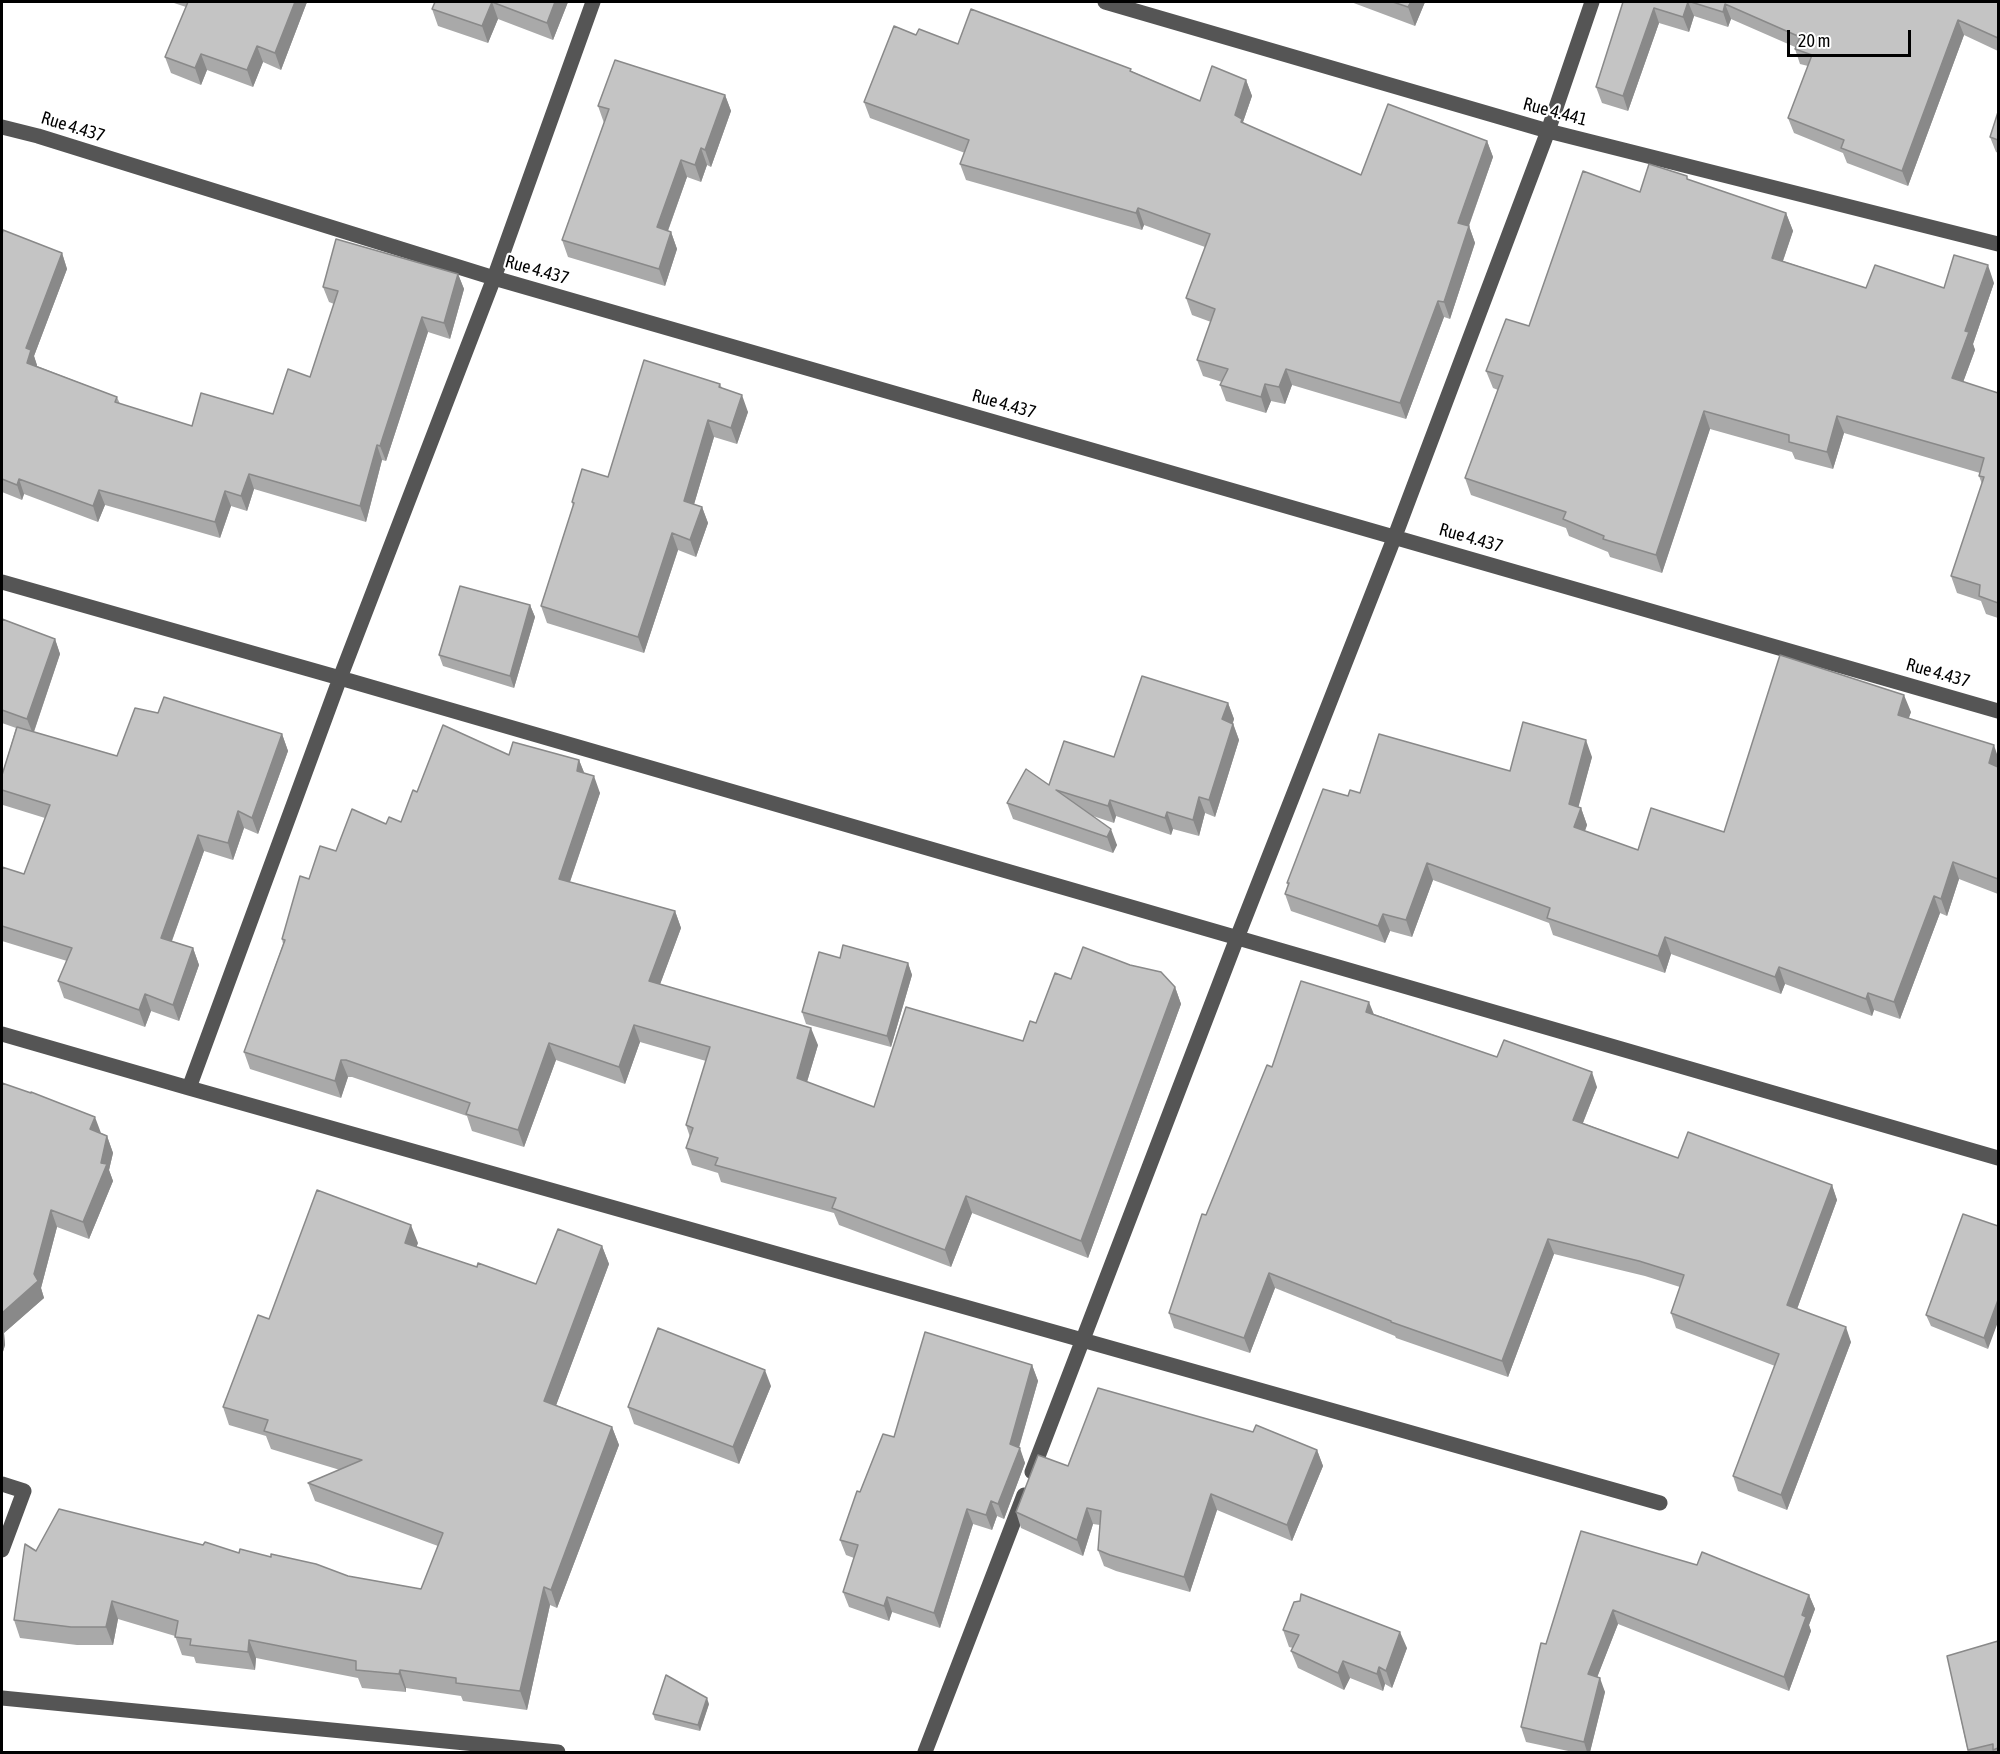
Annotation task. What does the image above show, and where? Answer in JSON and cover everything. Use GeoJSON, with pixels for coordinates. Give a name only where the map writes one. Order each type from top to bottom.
{"type":"FeatureCollection","features":[{"type":"Feature","properties":{"kind":"street"},"geometry":{"type":"LineString","coordinates":[[189,1088],[340,678],[494,278],[593,2]]}},
{"type":"Feature","properties":{"kind":"street","name":"Rue 4.441"},"geometry":{"type":"LineString","coordinates":[[1105,2],[1548,131],[1998,244]]}},
{"type":"Feature","properties":{"kind":"street"},"geometry":{"type":"LineString","coordinates":[[925,1752],[1237,938],[1395,536],[1548,131],[1592,2]]}},
{"type":"Feature","properties":{"kind":"street","name":"Rue 4.437"},"geometry":{"type":"LineString","coordinates":[[2,127],[38,136],[494,278],[1998,711]]}},
{"type":"Feature","properties":{"kind":"street"},"geometry":{"type":"LineString","coordinates":[[2,582],[1998,1158]]}},
{"type":"Feature","properties":{"kind":"street"},"geometry":{"type":"LineString","coordinates":[[2,1034],[1660,1503]]}},
{"type":"Feature","properties":{"kind":"street"},"geometry":{"type":"LineString","coordinates":[[2,1484],[24,1491],[2,1550]]}},
{"type":"Feature","properties":{"kind":"street"},"geometry":{"type":"LineString","coordinates":[[2,1698],[558,1752]]}},
{"type":"Feature","properties":{"kind":"building"},"geometry":{"type":"Polygon","coordinates":[[[188,2],[295,2],[275,53],[257,46],[247,70],[201,54],[195,68],[165,57],[188,2]]]}},
{"type":"Feature","properties":{"kind":"building"},"geometry":{"type":"Polygon","coordinates":[[[435,2],[492,2],[482,26],[432,9],[435,2]]]}},
{"type":"Feature","properties":{"kind":"building"},"geometry":{"type":"Polygon","coordinates":[[[492,2],[555,2],[547,23],[492,2]]]}},
{"type":"Feature","properties":{"kind":"building"},"geometry":{"type":"Polygon","coordinates":[[[1393,2],[1411,2],[1408,7],[1393,2]]]}},
{"type":"Feature","properties":{"kind":"building"},"geometry":{"type":"Polygon","coordinates":[[[1623,2],[1688,2],[1683,17],[1654,8],[1623,96],[1596,87],[1623,2]]]}},
{"type":"Feature","properties":{"kind":"building"},"geometry":{"type":"Polygon","coordinates":[[[1691,2],[1998,2],[1998,38],[1958,20],[1902,171],[1841,148],[1844,140],[1788,118],[1812,55],[1795,49],[1800,37],[1725,4],[1723,12],[1691,2]]]}},
{"type":"Feature","properties":{"kind":"building"},"geometry":{"type":"Polygon","coordinates":[[[971,9],[1131,69],[1130,71],[1200,101],[1212,66],[1246,80],[1235,115],[1242,119],[1241,122],[1361,175],[1388,104],[1487,141],[1458,223],[1469,226],[1444,302],[1438,301],[1400,403],[1286,369],[1279,387],[1265,384],[1261,397],[1220,385],[1228,369],[1197,360],[1215,309],[1186,298],[1210,234],[1138,208],[1136,213],[960,164],[969,140],[864,102],[894,26],[916,35],[919,29],[958,44],[971,9]]]}},
{"type":"Feature","properties":{"kind":"building"},"geometry":{"type":"Polygon","coordinates":[[[615,60],[725,95],[705,150],[701,148],[695,165],[681,160],[657,227],[671,232],[659,269],[562,240],[609,109],[598,106],[615,60]]]}},
{"type":"Feature","properties":{"kind":"building"},"geometry":{"type":"Polygon","coordinates":[[[1998,112],[1998,140],[1990,137],[1998,112]]]}},
{"type":"Feature","properties":{"kind":"building"},"geometry":{"type":"Polygon","coordinates":[[[1649,164],[1786,213],[1772,258],[1866,288],[1875,265],[1944,288],[1954,255],[1988,265],[1965,331],[1969,332],[1952,378],[1998,393],[1998,603],[1979,596],[1980,585],[1951,576],[1984,477],[1979,476],[1984,458],[1837,416],[1827,452],[1789,442],[1789,435],[1704,411],[1656,555],[1603,539],[1604,536],[1563,519],[1566,512],[1465,478],[1503,376],[1486,371],[1506,319],[1529,326],[1583,171],[1640,192],[1649,164]]]}},
{"type":"Feature","properties":{"kind":"building"},"geometry":{"type":"Polygon","coordinates":[[[3,230],[62,253],[26,348],[31,350],[27,363],[117,397],[115,402],[192,426],[201,393],[273,414],[288,369],[310,377],[338,291],[323,287],[336,239],[458,274],[444,323],[422,317],[380,446],[377,445],[360,506],[249,474],[241,496],[225,491],[215,522],[99,490],[93,506],[19,479],[17,485],[2,479],[3,230]]]}},
{"type":"Feature","properties":{"kind":"building"},"geometry":{"type":"Polygon","coordinates":[[[644,360],[720,384],[719,387],[742,395],[731,428],[708,420],[684,501],[702,507],[690,540],[672,533],[638,637],[541,606],[574,503],[572,502],[582,469],[608,477],[644,360]]]}},
{"type":"Feature","properties":{"kind":"building"},"geometry":{"type":"Polygon","coordinates":[[[460,586],[530,605],[510,676],[439,655],[460,586]]]}},
{"type":"Feature","properties":{"kind":"building"},"geometry":{"type":"Polygon","coordinates":[[[2,619],[55,639],[27,719],[2,710],[2,619]]]}},
{"type":"Feature","properties":{"kind":"building"},"geometry":{"type":"Polygon","coordinates":[[[1780,655],[1904,695],[1898,715],[1994,745],[1989,763],[1998,767],[1998,879],[1953,862],[1941,899],[1934,896],[1894,1002],[1868,993],[1866,999],[1779,967],[1775,977],[1665,937],[1658,956],[1547,918],[1550,908],[1427,863],[1406,920],[1383,914],[1378,926],[1285,894],[1289,883],[1287,883],[1323,789],[1348,796],[1350,790],[1360,793],[1379,734],[1510,771],[1523,722],[1586,740],[1569,804],[1581,808],[1574,827],[1638,850],[1651,808],[1724,832],[1780,655]]]}},
{"type":"Feature","properties":{"kind":"building"},"geometry":{"type":"Polygon","coordinates":[[[1142,676],[1228,703],[1222,719],[1233,724],[1209,800],[1199,797],[1193,820],[1167,812],[1165,818],[1110,800],[1108,806],[1056,790],[1111,829],[1107,837],[1007,803],[1026,769],[1049,785],[1064,741],[1114,757],[1142,676]]]}},
{"type":"Feature","properties":{"kind":"building"},"geometry":{"type":"Polygon","coordinates":[[[164,697],[282,734],[252,818],[238,811],[228,843],[198,835],[161,938],[193,948],[173,1005],[145,994],[139,1010],[58,981],[72,948],[2,926],[2,867],[24,874],[50,805],[2,790],[2,775],[17,727],[117,756],[135,708],[158,713],[164,697]]]}},
{"type":"Feature","properties":{"kind":"building"},"geometry":{"type":"Polygon","coordinates":[[[443,725],[509,755],[513,742],[579,760],[577,771],[594,776],[559,879],[675,911],[649,981],[811,1028],[797,1078],[874,1107],[906,1007],[1023,1041],[1030,1021],[1036,1023],[1055,973],[1071,979],[1083,947],[1130,965],[1161,972],[1175,987],[1081,1241],[966,1196],[945,1250],[832,1208],[836,1198],[715,1165],[718,1158],[686,1148],[693,1128],[686,1125],[710,1047],[634,1025],[619,1067],[549,1043],[518,1130],[466,1114],[470,1103],[346,1060],[341,1060],[335,1081],[244,1052],[285,940],[282,939],[300,876],[309,879],[320,846],[336,851],[352,809],[386,824],[389,817],[401,822],[413,790],[417,792],[443,725]]]}},
{"type":"Feature","properties":{"kind":"building"},"geometry":{"type":"Polygon","coordinates":[[[843,945],[908,963],[887,1036],[802,1012],[819,952],[840,958],[843,945]]]}},
{"type":"Feature","properties":{"kind":"building"},"geometry":{"type":"Polygon","coordinates":[[[1301,981],[1369,1002],[1366,1012],[1497,1057],[1504,1040],[1592,1072],[1573,1120],[1678,1158],[1688,1132],[1832,1185],[1787,1305],[1846,1327],[1781,1495],[1733,1476],[1779,1354],[1671,1313],[1684,1275],[1639,1261],[1548,1239],[1502,1361],[1391,1322],[1269,1273],[1244,1338],[1169,1313],[1202,1214],[1206,1215],[1267,1065],[1272,1067],[1301,981]]]}},
{"type":"Feature","properties":{"kind":"building"},"geometry":{"type":"Polygon","coordinates":[[[2,1083],[95,1117],[90,1129],[107,1136],[101,1163],[107,1164],[83,1222],[51,1210],[34,1274],[38,1281],[2,1313],[2,1083]]]}},
{"type":"Feature","properties":{"kind":"building"},"geometry":{"type":"Polygon","coordinates":[[[317,1190],[411,1225],[405,1243],[477,1267],[478,1263],[536,1284],[558,1229],[602,1246],[544,1401],[612,1427],[551,1590],[544,1587],[520,1691],[456,1683],[456,1678],[400,1670],[399,1674],[356,1670],[356,1661],[249,1640],[248,1652],[190,1645],[191,1639],[175,1637],[178,1621],[112,1601],[106,1627],[71,1627],[14,1620],[25,1544],[36,1551],[59,1509],[203,1545],[205,1542],[239,1553],[240,1549],[271,1557],[271,1554],[316,1564],[348,1576],[421,1589],[443,1533],[308,1483],[362,1460],[264,1431],[268,1420],[223,1407],[258,1315],[269,1319],[317,1190]]]}},
{"type":"Feature","properties":{"kind":"building"},"geometry":{"type":"Polygon","coordinates":[[[1963,1214],[1998,1226],[1998,1300],[1984,1338],[1926,1315],[1963,1214]]]}},
{"type":"Feature","properties":{"kind":"building"},"geometry":{"type":"Polygon","coordinates":[[[658,1328],[765,1370],[733,1447],[628,1407],[658,1328]]]}},
{"type":"Feature","properties":{"kind":"building"},"geometry":{"type":"Polygon","coordinates":[[[925,1332],[1032,1365],[1010,1444],[1020,1448],[998,1504],[991,1501],[986,1515],[967,1509],[934,1613],[887,1597],[884,1606],[843,1592],[858,1545],[840,1540],[857,1491],[860,1492],[883,1434],[894,1437],[925,1332]]]}},
{"type":"Feature","properties":{"kind":"building"},"geometry":{"type":"Polygon","coordinates":[[[1098,1388],[1253,1432],[1256,1425],[1317,1450],[1287,1525],[1211,1494],[1184,1577],[1098,1550],[1101,1511],[1087,1508],[1077,1540],[1016,1512],[1038,1455],[1068,1466],[1098,1388]]]}},
{"type":"Feature","properties":{"kind":"building"},"geometry":{"type":"Polygon","coordinates":[[[1581,1531],[1697,1565],[1702,1552],[1809,1595],[1802,1615],[1806,1617],[1784,1677],[1613,1610],[1588,1674],[1600,1678],[1584,1742],[1521,1727],[1541,1643],[1546,1644],[1581,1531]]]}},
{"type":"Feature","properties":{"kind":"building"},"geometry":{"type":"Polygon","coordinates":[[[1301,1594],[1400,1632],[1386,1671],[1379,1667],[1377,1674],[1343,1661],[1338,1673],[1291,1651],[1299,1635],[1283,1630],[1294,1602],[1300,1601],[1301,1594]]]}},
{"type":"Feature","properties":{"kind":"building"},"geometry":{"type":"Polygon","coordinates":[[[1998,1641],[1998,1748],[1993,1750],[1993,1744],[1968,1750],[1947,1656],[1998,1641]]]}},
{"type":"Feature","properties":{"kind":"building"},"geometry":{"type":"Polygon","coordinates":[[[666,1675],[707,1698],[698,1725],[653,1714],[666,1675]]]}}]}
